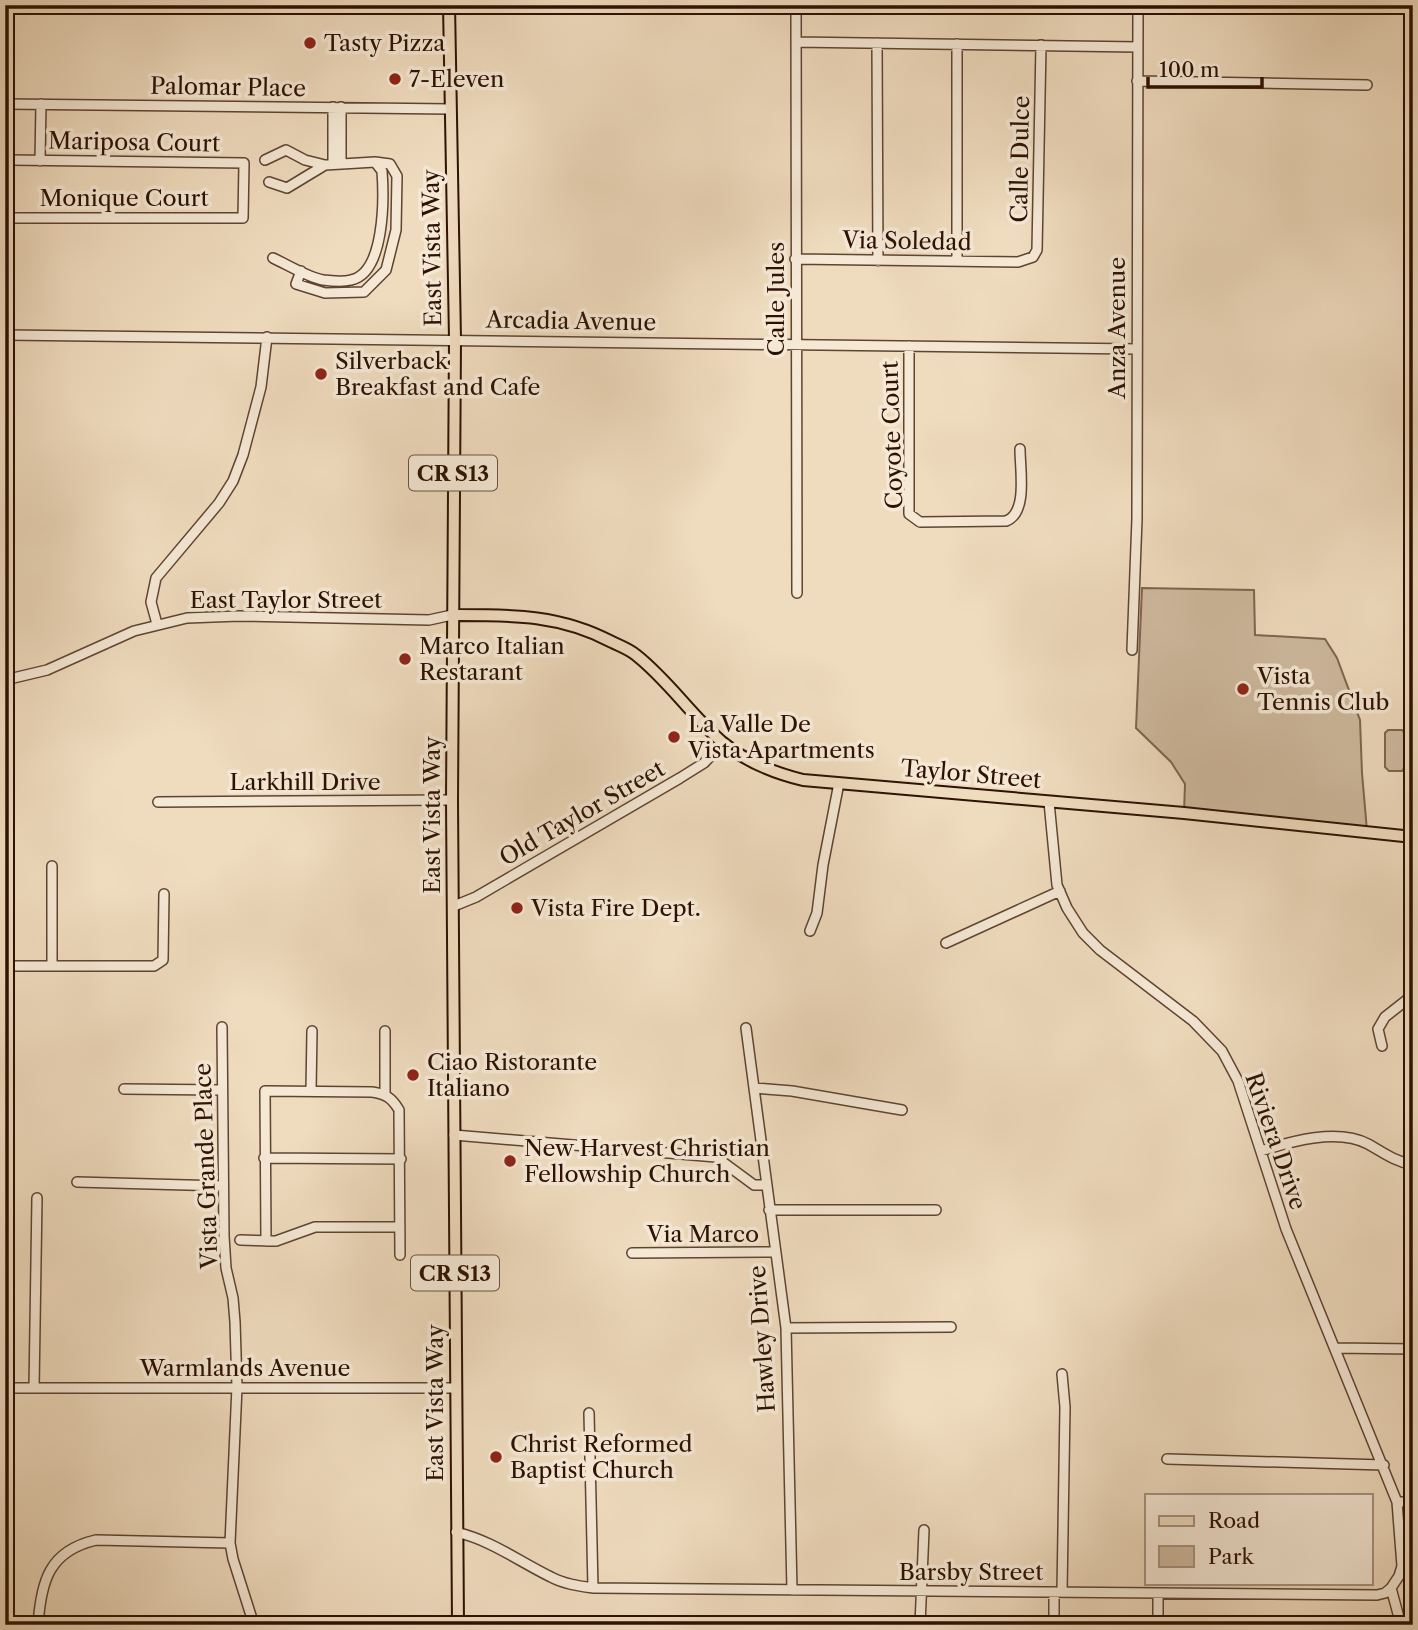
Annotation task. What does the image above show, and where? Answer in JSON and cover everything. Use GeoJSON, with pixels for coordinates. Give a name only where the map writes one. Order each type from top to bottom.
{"type":"FeatureCollection","features":[{"type":"Feature","properties":{"kind":"main road","name":"East Vista Way"},"geometry":{"type":"LineString","coordinates":[[449,5],[454,339],[452,800],[458,1625]]}},
{"type":"Feature","properties":{"kind":"main road","name":"Taylor Street"},"geometry":{"type":"LineString","coordinates":[[452,615],[541,617],[588,629],[634,653],[666,682],[723,743],[772,771],[803,780],[1184,813],[1413,837]]}},
{"type":"Feature","properties":{"kind":"street","name":"Calle Jules"},"geometry":{"type":"LineString","coordinates":[[796,5],[797,593]]}},
{"type":"Feature","properties":{"kind":"street","name":"Anza Avenue"},"geometry":{"type":"LineString","coordinates":[[1132,650],[1137,519],[1138,5]]}},
{"type":"Feature","properties":{"kind":"street"},"geometry":{"type":"LineString","coordinates":[[796,43],[1138,47]]}},
{"type":"Feature","properties":{"kind":"street"},"geometry":{"type":"LineString","coordinates":[[877,43],[878,261]]}},
{"type":"Feature","properties":{"kind":"street"},"geometry":{"type":"LineString","coordinates":[[957,44],[957,261]]}},
{"type":"Feature","properties":{"kind":"street","name":"Calle Dulce"},"geometry":{"type":"LineString","coordinates":[[1018,262],[1033,257],[1037,250],[1041,45]]}},
{"type":"Feature","properties":{"kind":"street"},"geometry":{"type":"LineString","coordinates":[[1137,81],[1367,85]]}},
{"type":"Feature","properties":{"kind":"street","name":"Palomar Place"},"geometry":{"type":"LineString","coordinates":[[5,104],[450,109]]}},
{"type":"Feature","properties":{"kind":"street"},"geometry":{"type":"LineString","coordinates":[[40,160],[41,104]]}},
{"type":"Feature","properties":{"kind":"street"},"geometry":{"type":"LineString","coordinates":[[333,163],[337,107]]}},
{"type":"Feature","properties":{"kind":"street"},"geometry":{"type":"LineString","coordinates":[[265,160],[286,150],[305,160],[333,163],[382,161],[390,164],[397,176],[397,224],[386,271],[361,293],[314,291],[296,284],[301,271]]}},
{"type":"Feature","properties":{"kind":"street","name":"Mariposa Court"},"geometry":{"type":"LineString","coordinates":[[11,160],[244,163],[243,218]]}},
{"type":"Feature","properties":{"kind":"street"},"geometry":{"type":"LineString","coordinates":[[273,257],[321,280],[351,280],[374,261],[381,226],[382,177],[382,171],[375,162]]}},
{"type":"Feature","properties":{"kind":"street"},"geometry":{"type":"LineString","coordinates":[[269,182],[287,188],[333,163]]}},
{"type":"Feature","properties":{"kind":"street","name":"Monique Court"},"geometry":{"type":"LineString","coordinates":[[5,218],[243,218]]}},
{"type":"Feature","properties":{"kind":"street","name":"Via Soledad"},"geometry":{"type":"LineString","coordinates":[[795,259],[1018,262]]}},
{"type":"Feature","properties":{"kind":"street","name":"Arcadia Avenue"},"geometry":{"type":"LineString","coordinates":[[5,335],[1136,349]]}},
{"type":"Feature","properties":{"kind":"street"},"geometry":{"type":"LineString","coordinates":[[157,624],[151,602],[156,578],[219,503],[233,481],[240,463],[261,387],[267,337]]}},
{"type":"Feature","properties":{"kind":"street","name":"Coyote Court"},"geometry":{"type":"LineString","coordinates":[[909,345],[909,514],[914,519],[920,522],[1006,521],[1014,518],[1020,508],[1020,449]]}},
{"type":"Feature","properties":{"kind":"street","name":"East Taylor Street"},"geometry":{"type":"LineString","coordinates":[[5,680],[47,670],[102,644],[157,624],[187,618],[429,620],[452,615]]}},
{"type":"Feature","properties":{"kind":"street","name":"Old Taylor Street"},"geometry":{"type":"LineString","coordinates":[[454,906],[476,897],[705,763],[723,743]]}},
{"type":"Feature","properties":{"kind":"street"},"geometry":{"type":"LineString","coordinates":[[810,931],[817,913],[839,783]]}},
{"type":"Feature","properties":{"kind":"street","name":"Larkhill Drive"},"geometry":{"type":"LineString","coordinates":[[158,802],[452,800]]}},
{"type":"Feature","properties":{"kind":"street","name":"Riviera Drive"},"geometry":{"type":"LineString","coordinates":[[1049,802],[1060,891],[1083,933],[1100,950],[1193,1021],[1222,1051],[1238,1081],[1286,1229],[1397,1502]]}},
{"type":"Feature","properties":{"kind":"street"},"geometry":{"type":"LineString","coordinates":[[52,866],[52,966]]}},
{"type":"Feature","properties":{"kind":"street"},"geometry":{"type":"LineString","coordinates":[[946,943],[1060,891]]}},
{"type":"Feature","properties":{"kind":"street"},"geometry":{"type":"LineString","coordinates":[[5,962],[11,966],[154,966],[163,960],[164,894]]}},
{"type":"Feature","properties":{"kind":"street"},"geometry":{"type":"LineString","coordinates":[[1381,1046],[1378,1029],[1385,1017],[1413,995]]}},
{"type":"Feature","properties":{"kind":"street","name":"Vista Grande Place"},"geometry":{"type":"LineString","coordinates":[[222,1027],[226,1268],[233,1298],[237,1387],[230,1544],[254,1625]]}},
{"type":"Feature","properties":{"kind":"street","name":"Hawley Drive"},"geometry":{"type":"LineString","coordinates":[[746,1028],[786,1328],[792,1590]]}},
{"type":"Feature","properties":{"kind":"street"},"geometry":{"type":"LineString","coordinates":[[312,1031],[312,1091]]}},
{"type":"Feature","properties":{"kind":"street"},"geometry":{"type":"LineString","coordinates":[[385,1031],[385,1094]]}},
{"type":"Feature","properties":{"kind":"street"},"geometry":{"type":"LineString","coordinates":[[124,1088],[222,1090]]}},
{"type":"Feature","properties":{"kind":"street"},"geometry":{"type":"LineString","coordinates":[[754,1088],[792,1091],[902,1110]]}},
{"type":"Feature","properties":{"kind":"street"},"geometry":{"type":"LineString","coordinates":[[267,1241],[265,1091],[372,1091],[385,1094],[399,1110],[400,1255]]}},
{"type":"Feature","properties":{"kind":"street"},"geometry":{"type":"LineString","coordinates":[[454,1135],[716,1157],[754,1185],[766,1185]]}},
{"type":"Feature","properties":{"kind":"street"},"geometry":{"type":"LineString","coordinates":[[1261,1152],[1296,1142],[1338,1137],[1355,1139],[1386,1156],[1413,1165]]}},
{"type":"Feature","properties":{"kind":"street"},"geometry":{"type":"LineString","coordinates":[[264,1158],[401,1159]]}},
{"type":"Feature","properties":{"kind":"street"},"geometry":{"type":"LineString","coordinates":[[78,1182],[223,1186]]}},
{"type":"Feature","properties":{"kind":"street"},"geometry":{"type":"LineString","coordinates":[[34,1388],[37,1198]]}},
{"type":"Feature","properties":{"kind":"street"},"geometry":{"type":"LineString","coordinates":[[769,1210],[936,1210]]}},
{"type":"Feature","properties":{"kind":"street"},"geometry":{"type":"LineString","coordinates":[[240,1240],[276,1241],[315,1227],[400,1227]]}},
{"type":"Feature","properties":{"kind":"street","name":"Via Marco"},"geometry":{"type":"LineString","coordinates":[[632,1254],[775,1252]]}},
{"type":"Feature","properties":{"kind":"street"},"geometry":{"type":"LineString","coordinates":[[786,1328],[951,1327]]}},
{"type":"Feature","properties":{"kind":"street"},"geometry":{"type":"LineString","coordinates":[[1335,1348],[1413,1349]]}},
{"type":"Feature","properties":{"kind":"street"},"geometry":{"type":"LineString","coordinates":[[1054,1625],[1058,1592],[1065,1408],[1062,1374]]}},
{"type":"Feature","properties":{"kind":"street","name":"Warmlands Avenue"},"geometry":{"type":"LineString","coordinates":[[5,1388],[455,1388]]}},
{"type":"Feature","properties":{"kind":"street"},"geometry":{"type":"LineString","coordinates":[[589,1413],[593,1588]]}},
{"type":"Feature","properties":{"kind":"street"},"geometry":{"type":"LineString","coordinates":[[1167,1459],[1384,1465]]}},
{"type":"Feature","properties":{"kind":"street"},"geometry":{"type":"LineString","coordinates":[[1401,1625],[1391,1588],[1402,1566],[1397,1502],[1413,1502]]}},
{"type":"Feature","properties":{"kind":"street"},"geometry":{"type":"LineString","coordinates":[[920,1625],[923,1530]]}},
{"type":"Feature","properties":{"kind":"street","name":"Barsby Street"},"geometry":{"type":"LineString","coordinates":[[456,1532],[521,1559],[551,1577],[593,1588],[1377,1595],[1391,1588]]}},
{"type":"Feature","properties":{"kind":"street"},"geometry":{"type":"LineString","coordinates":[[38,1625],[40,1595],[45,1578],[57,1559],[80,1544],[96,1539],[230,1544]]}},
{"type":"Feature","properties":{"kind":"street"},"geometry":{"type":"LineString","coordinates":[[1158,1593],[1158,1625]]}},
{"type":"Feature","properties":{"kind":"green space","name":"Vista Tennis Club"},"geometry":{"type":"Polygon","coordinates":[[[1142,588],[1254,590],[1255,635],[1325,639],[1337,658],[1360,720],[1367,831],[1184,813],[1185,784],[1171,762],[1136,728],[1142,588]]]}},
{"type":"Feature","properties":{"kind":"green space"},"geometry":{"type":"Polygon","coordinates":[[[1388,730],[1402,730],[1405,733],[1405,767],[1402,771],[1389,771],[1385,767],[1385,733],[1388,730]]]}},
{"type":"Feature","properties":{"kind":"place","name":"Tasty Pizza"},"geometry":{"type":"Point","coordinates":[310,43]}},
{"type":"Feature","properties":{"kind":"place","name":"7-Eleven"},"geometry":{"type":"Point","coordinates":[395,79]}},
{"type":"Feature","properties":{"kind":"place","name":"Silverback Breakfast and Cafe"},"geometry":{"type":"Point","coordinates":[321,374]}},
{"type":"Feature","properties":{"kind":"place","name":"Marco Italian Restarant"},"geometry":{"type":"Point","coordinates":[405,659]}},
{"type":"Feature","properties":{"kind":"place","name":"Vista Tennis Club"},"geometry":{"type":"Point","coordinates":[1243,689]}},
{"type":"Feature","properties":{"kind":"place","name":"La Valle De Vista Apartments"},"geometry":{"type":"Point","coordinates":[674,737]}},
{"type":"Feature","properties":{"kind":"place","name":"Vista Fire Dept."},"geometry":{"type":"Point","coordinates":[517,908]}},
{"type":"Feature","properties":{"kind":"place","name":"Ciao Ristorante Italiano"},"geometry":{"type":"Point","coordinates":[413,1075]}},
{"type":"Feature","properties":{"kind":"place","name":"New Harvest Christian Fellowship Church"},"geometry":{"type":"Point","coordinates":[510,1161]}},
{"type":"Feature","properties":{"kind":"place","name":"Christ Reformed Baptist Church"},"geometry":{"type":"Point","coordinates":[496,1457]}}]}
